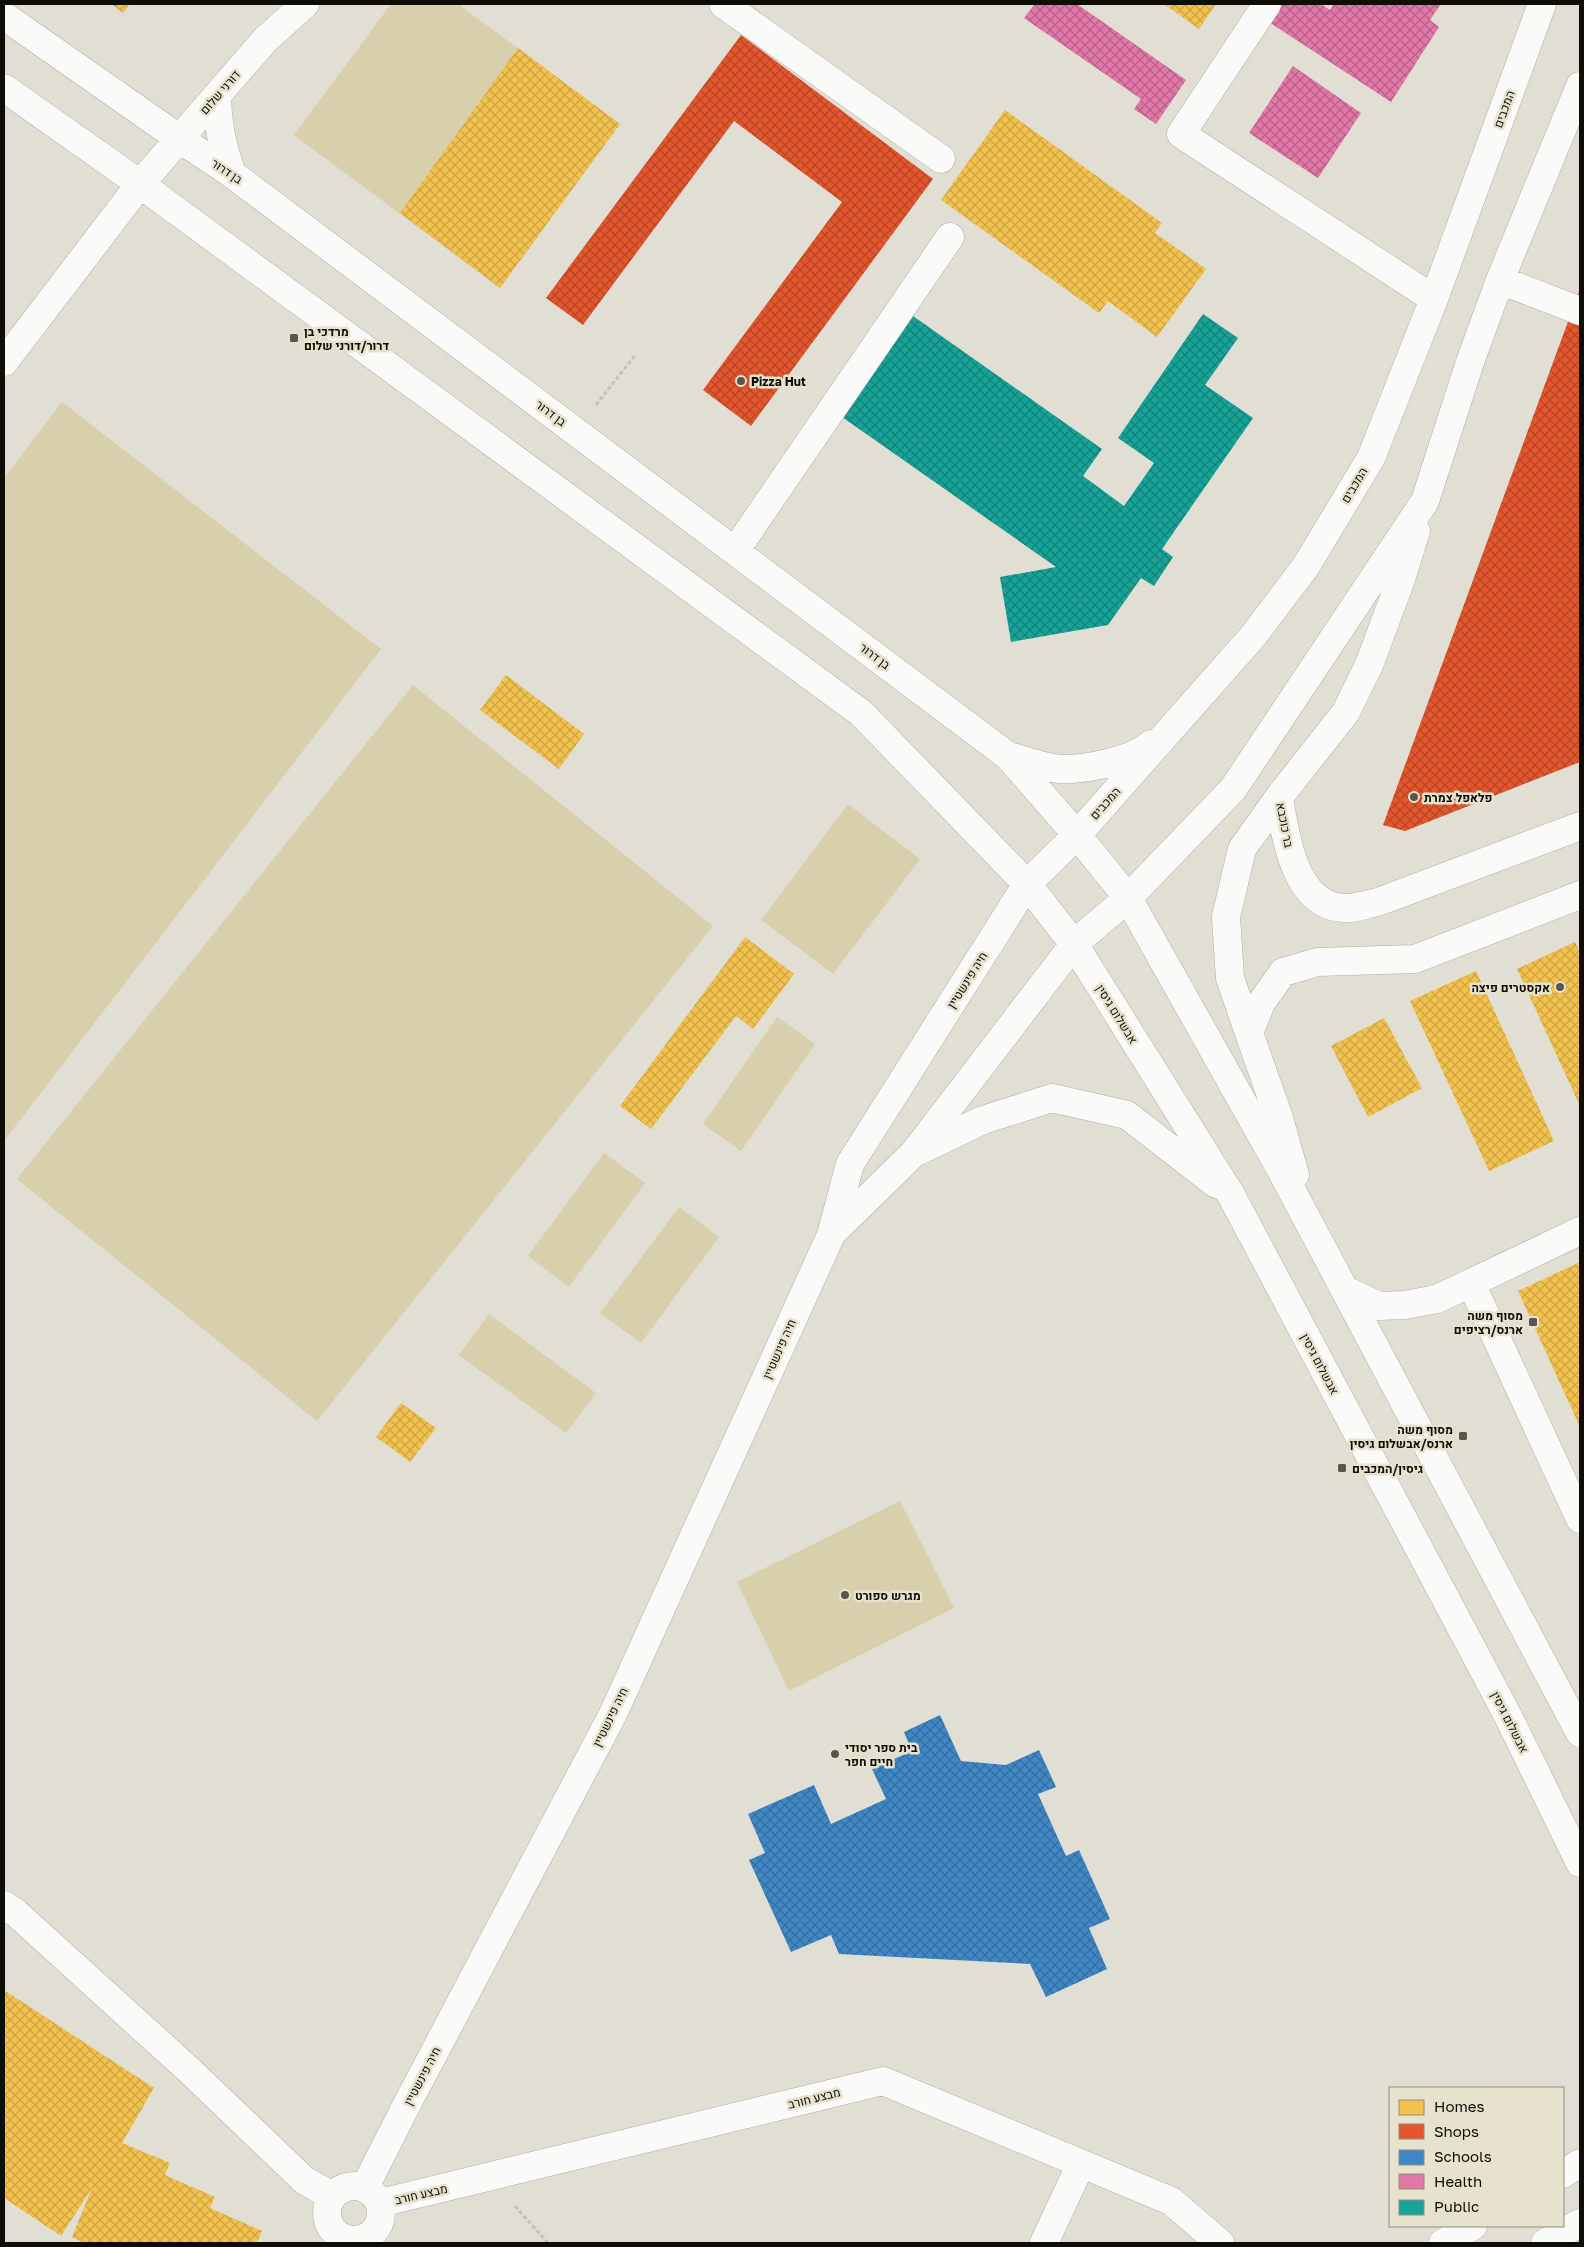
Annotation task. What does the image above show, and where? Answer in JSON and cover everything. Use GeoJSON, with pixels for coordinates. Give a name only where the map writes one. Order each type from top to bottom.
{"type":"FeatureCollection","features":[{"type":"Feature","properties":{"kind":"street","name":"דורני שלום"},"geometry":{"type":"LineString","coordinates":[[4,362],[140,184],[266,39],[304,4]]}},
{"type":"Feature","properties":{"kind":"street"},"geometry":{"type":"LineString","coordinates":[[723,4],[941,159]]}},
{"type":"Feature","properties":{"kind":"street"},"geometry":{"type":"LineString","coordinates":[[1267,4],[1181,134],[1434,299]]}},
{"type":"Feature","properties":{"kind":"street","name":"המכבים"},"geometry":{"type":"LineString","coordinates":[[1027,884],[1077,835],[1254,635],[1306,566],[1371,458],[1434,299],[1542,4]]}},
{"type":"Feature","properties":{"kind":"street","name":"בן דרור"},"geometry":{"type":"LineString","coordinates":[[4,16],[232,174],[1008,756],[1077,835]]}},
{"type":"Feature","properties":{"kind":"street"},"geometry":{"type":"LineString","coordinates":[[1074,944],[1128,898],[1233,789],[1425,501],[1470,362],[1500,280],[1580,86]]}},
{"type":"Feature","properties":{"kind":"street"},"geometry":{"type":"LineString","coordinates":[[4,88],[140,184],[861,713],[1027,884]]}},
{"type":"Feature","properties":{"kind":"street"},"geometry":{"type":"LineString","coordinates":[[217,96],[218,122],[223,148],[232,174]]}},
{"type":"Feature","properties":{"kind":"street"},"geometry":{"type":"LineString","coordinates":[[735,551],[950,237]]}},
{"type":"Feature","properties":{"kind":"street"},"geometry":{"type":"LineString","coordinates":[[1500,280],[1580,311]]}},
{"type":"Feature","properties":{"kind":"street","name":"בר כוכבא"},"geometry":{"type":"LineString","coordinates":[[1425,501],[1400,582],[1369,666],[1346,712],[1279,797],[1286,843],[1303,884],[1321,901],[1343,908],[1378,902],[1580,826]]}},
{"type":"Feature","properties":{"kind":"street"},"geometry":{"type":"LineString","coordinates":[[1008,756],[1061,769],[1100,765],[1144,751],[1197,700]]}},
{"type":"Feature","properties":{"kind":"street"},"geometry":{"type":"LineString","coordinates":[[1279,797],[1242,849],[1226,917],[1230,978],[1279,1118],[1309,1222]]}},
{"type":"Feature","properties":{"kind":"street"},"geometry":{"type":"LineString","coordinates":[[1077,835],[1128,898],[1309,1222],[1580,1733]]}},
{"type":"Feature","properties":{"kind":"street","name":"אבשלום גיסין"},"geometry":{"type":"LineString","coordinates":[[1027,884],[1074,944],[1231,1195],[1508,1716],[1580,1863]]}},
{"type":"Feature","properties":{"kind":"street","name":"חיה פינשטיין"},"geometry":{"type":"LineString","coordinates":[[372,2195],[406,2106],[613,1714],[831,1235],[850,1164],[1027,884]]}},
{"type":"Feature","properties":{"kind":"street"},"geometry":{"type":"LineString","coordinates":[[1249,1033],[1261,1003],[1284,972],[1318,962],[1415,959],[1580,895]]}},
{"type":"Feature","properties":{"kind":"street","name":"חיה פינשטיין"},"geometry":{"type":"LineString","coordinates":[[831,1235],[914,1153],[1074,944]]}},
{"type":"Feature","properties":{"kind":"street"},"geometry":{"type":"LineString","coordinates":[[914,1153],[983,1120],[1052,1098],[1127,1115],[1231,1195]]}},
{"type":"Feature","properties":{"kind":"street"},"geometry":{"type":"LineString","coordinates":[[1345,1290],[1379,1306],[1405,1305],[1437,1299],[1580,1231]]}},
{"type":"Feature","properties":{"kind":"street"},"geometry":{"type":"LineString","coordinates":[[1471,1283],[1580,1519]]}},
{"type":"Feature","properties":{"kind":"street"},"geometry":{"type":"LineString","coordinates":[[4,1905],[16,1913],[189,2070],[304,2180],[332,2196]]}},
{"type":"Feature","properties":{"kind":"street","name":"מבצע חורב"},"geometry":{"type":"LineString","coordinates":[[372,2195],[490,2178],[883,2080],[1171,2201],[1220,2243]]}},
{"type":"Feature","properties":{"kind":"street"},"geometry":{"type":"LineString","coordinates":[[1044,2243],[1081,2164]]}},
{"type":"Feature","properties":{"kind":"street"},"geometry":{"type":"LineString","coordinates":[[356,2185],[372,2195],[382,2213],[380,2222],[368,2236],[340,2240],[327,2214],[332,2196],[347,2186],[356,2185]]}},
{"type":"Feature","properties":{"kind":"street"},"geometry":{"type":"LineString","coordinates":[[1544,2243],[1580,2223]]}},
{"type":"Feature","properties":{"kind":"street"},"geometry":{"type":"LineString","coordinates":[[1443,2243],[1471,2227]]}},
{"type":"Feature","properties":{"kind":"path"},"geometry":{"type":"LineString","coordinates":[[576,431],[636,354]]}},
{"type":"Feature","properties":{"kind":"path"},"geometry":{"type":"LineString","coordinates":[[490,2178],[548,2243]]}},
{"type":"Feature","properties":{"kind":"shaded area"},"geometry":{"type":"Polygon","coordinates":[[[391,4],[458,4],[620,124],[500,288],[294,135],[391,4]]]}},
{"type":"Feature","properties":{"kind":"shaded area"},"geometry":{"type":"Polygon","coordinates":[[[62,402],[381,649],[4,1141],[4,478],[62,402]]]}},
{"type":"Feature","properties":{"kind":"shaded area"},"geometry":{"type":"Polygon","coordinates":[[[413,685],[713,926],[317,1421],[17,1179],[413,685]]]}},
{"type":"Feature","properties":{"kind":"shaded area"},"geometry":{"type":"Polygon","coordinates":[[[848,804],[920,859],[833,974],[761,920],[848,804]]]}},
{"type":"Feature","properties":{"kind":"shaded area"},"geometry":{"type":"Polygon","coordinates":[[[777,1017],[815,1044],[741,1151],[703,1124],[777,1017]]]}},
{"type":"Feature","properties":{"kind":"shaded area"},"geometry":{"type":"Polygon","coordinates":[[[604,1153],[645,1183],[569,1287],[528,1256],[604,1153]]]}},
{"type":"Feature","properties":{"kind":"shaded area"},"geometry":{"type":"Polygon","coordinates":[[[679,1207],[719,1237],[641,1343],[600,1313],[679,1207]]]}},
{"type":"Feature","properties":{"kind":"shaded area"},"geometry":{"type":"Polygon","coordinates":[[[489,1314],[596,1393],[566,1433],[459,1355],[489,1314]]]}},
{"type":"Feature","properties":{"kind":"shaded area","name":"מגרש ספורט"},"geometry":{"type":"Polygon","coordinates":[[[900,1501],[954,1608],[789,1691],[737,1582],[900,1501]]]}},
{"type":"Feature","properties":{"kind":"building: Homes"},"geometry":{"type":"Polygon","coordinates":[[[111,4],[130,4],[123,13],[111,4]]]}},
{"type":"Feature","properties":{"kind":"building: Homes"},"geometry":{"type":"Polygon","coordinates":[[[1164,4],[1216,4],[1199,29],[1164,4]]]}},
{"type":"Feature","properties":{"kind":"building: Homes"},"geometry":{"type":"Polygon","coordinates":[[[518,48],[620,124],[500,288],[400,213],[518,48]]]}},
{"type":"Feature","properties":{"kind":"building: Homes"},"geometry":{"type":"Polygon","coordinates":[[[1005,110],[1162,223],[1155,233],[1206,269],[1157,337],[1108,301],[1099,313],[941,200],[1005,110]]]}},
{"type":"Feature","properties":{"kind":"building: Homes"},"geometry":{"type":"Polygon","coordinates":[[[506,675],[584,734],[559,769],[480,710],[506,675]]]}},
{"type":"Feature","properties":{"kind":"building: Homes"},"geometry":{"type":"Polygon","coordinates":[[[745,937],[794,974],[753,1029],[736,1016],[651,1129],[620,1106],[745,937]]]}},
{"type":"Feature","properties":{"kind":"building: Homes"},"geometry":{"type":"Polygon","coordinates":[[[1575,942],[1580,953],[1580,1106],[1517,969],[1575,942]]]}},
{"type":"Feature","properties":{"kind":"building: Homes"},"geometry":{"type":"Polygon","coordinates":[[[1476,971],[1554,1141],[1489,1171],[1410,1001],[1476,971]]]}},
{"type":"Feature","properties":{"kind":"building: Homes"},"geometry":{"type":"Polygon","coordinates":[[[1384,1018],[1422,1088],[1368,1117],[1331,1046],[1384,1018]]]}},
{"type":"Feature","properties":{"kind":"building: Homes"},"geometry":{"type":"Polygon","coordinates":[[[1580,1262],[1580,1427],[1518,1291],[1580,1262]]]}},
{"type":"Feature","properties":{"kind":"building: Homes"},"geometry":{"type":"Polygon","coordinates":[[[401,1403],[436,1428],[410,1462],[376,1437],[401,1403]]]}},
{"type":"Feature","properties":{"kind":"building: Homes"},"geometry":{"type":"Polygon","coordinates":[[[4,1990],[154,2088],[122,2143],[170,2163],[165,2175],[215,2197],[210,2208],[262,2231],[257,2243],[84,2243],[72,2237],[92,2188],[61,2236],[4,2198],[4,1990]]]}},
{"type":"Feature","properties":{"kind":"building: Shops"},"geometry":{"type":"Polygon","coordinates":[[[741,35],[933,179],[751,426],[703,390],[842,202],[734,121],[583,325],[546,298],[741,35]]]}},
{"type":"Feature","properties":{"kind":"building: Shops"},"geometry":{"type":"Polygon","coordinates":[[[1580,289],[1580,762],[1405,831],[1383,825],[1580,289]]]}},
{"type":"Feature","properties":{"kind":"building: Schools"},"geometry":{"type":"Polygon","coordinates":[[[940,1715],[961,1761],[1006,1765],[1039,1750],[1056,1787],[1038,1794],[1066,1856],[1079,1850],[1110,1919],[1089,1928],[1107,1969],[1046,1997],[1030,1964],[839,1954],[831,1935],[791,1952],[749,1860],[765,1853],[748,1814],[814,1785],[831,1824],[886,1799],[872,1769],[912,1751],[904,1732],[940,1715]]]}},
{"type":"Feature","properties":{"kind":"building: Health"},"geometry":{"type":"Polygon","coordinates":[[[1035,4],[1077,4],[1186,80],[1156,124],[1134,109],[1141,99],[1024,18],[1035,4]]]}},
{"type":"Feature","properties":{"kind":"building: Health"},"geometry":{"type":"Polygon","coordinates":[[[1281,4],[1321,4],[1330,10],[1334,4],[1441,4],[1430,20],[1439,27],[1391,102],[1269,22],[1281,4]]]}},
{"type":"Feature","properties":{"kind":"building: Health"},"geometry":{"type":"Polygon","coordinates":[[[1293,66],[1361,113],[1318,178],[1249,133],[1293,66]]]}},
{"type":"Feature","properties":{"kind":"building: Public"},"geometry":{"type":"Polygon","coordinates":[[[1203,314],[1238,338],[1205,385],[1253,418],[1162,549],[1173,557],[1154,586],[1141,578],[1108,625],[1011,642],[1000,577],[1056,567],[842,417],[913,316],[1102,449],[1083,476],[1124,506],[1154,463],[1118,438],[1203,314]]]}},
{"type":"Feature","properties":{"kind":"place","name":"מרדכי בן דרור/דורני שלום"},"geometry":{"type":"Point","coordinates":[294,338]}},
{"type":"Feature","properties":{"kind":"place","name":"Pizza Hut"},"geometry":{"type":"Point","coordinates":[741,381]}},
{"type":"Feature","properties":{"kind":"place","name":"פלאפל צמרת"},"geometry":{"type":"Point","coordinates":[1414,797]}},
{"type":"Feature","properties":{"kind":"place","name":"אקסטרים פיצה"},"geometry":{"type":"Point","coordinates":[1560,987]}},
{"type":"Feature","properties":{"kind":"place","name":"מסוף משה ארנס/רציפים"},"geometry":{"type":"Point","coordinates":[1533,1322]}},
{"type":"Feature","properties":{"kind":"place","name":"מסוף משה ארנס/אבשלום גיסין"},"geometry":{"type":"Point","coordinates":[1463,1436]}},
{"type":"Feature","properties":{"kind":"place","name":"גיסין/המכבים"},"geometry":{"type":"Point","coordinates":[1342,1468]}},
{"type":"Feature","properties":{"kind":"place","name":"מגרש ספורט"},"geometry":{"type":"Point","coordinates":[845,1595]}},
{"type":"Feature","properties":{"kind":"place","name":"בית ספר יסודי חיים חפר"},"geometry":{"type":"Point","coordinates":[835,1754]}}]}
